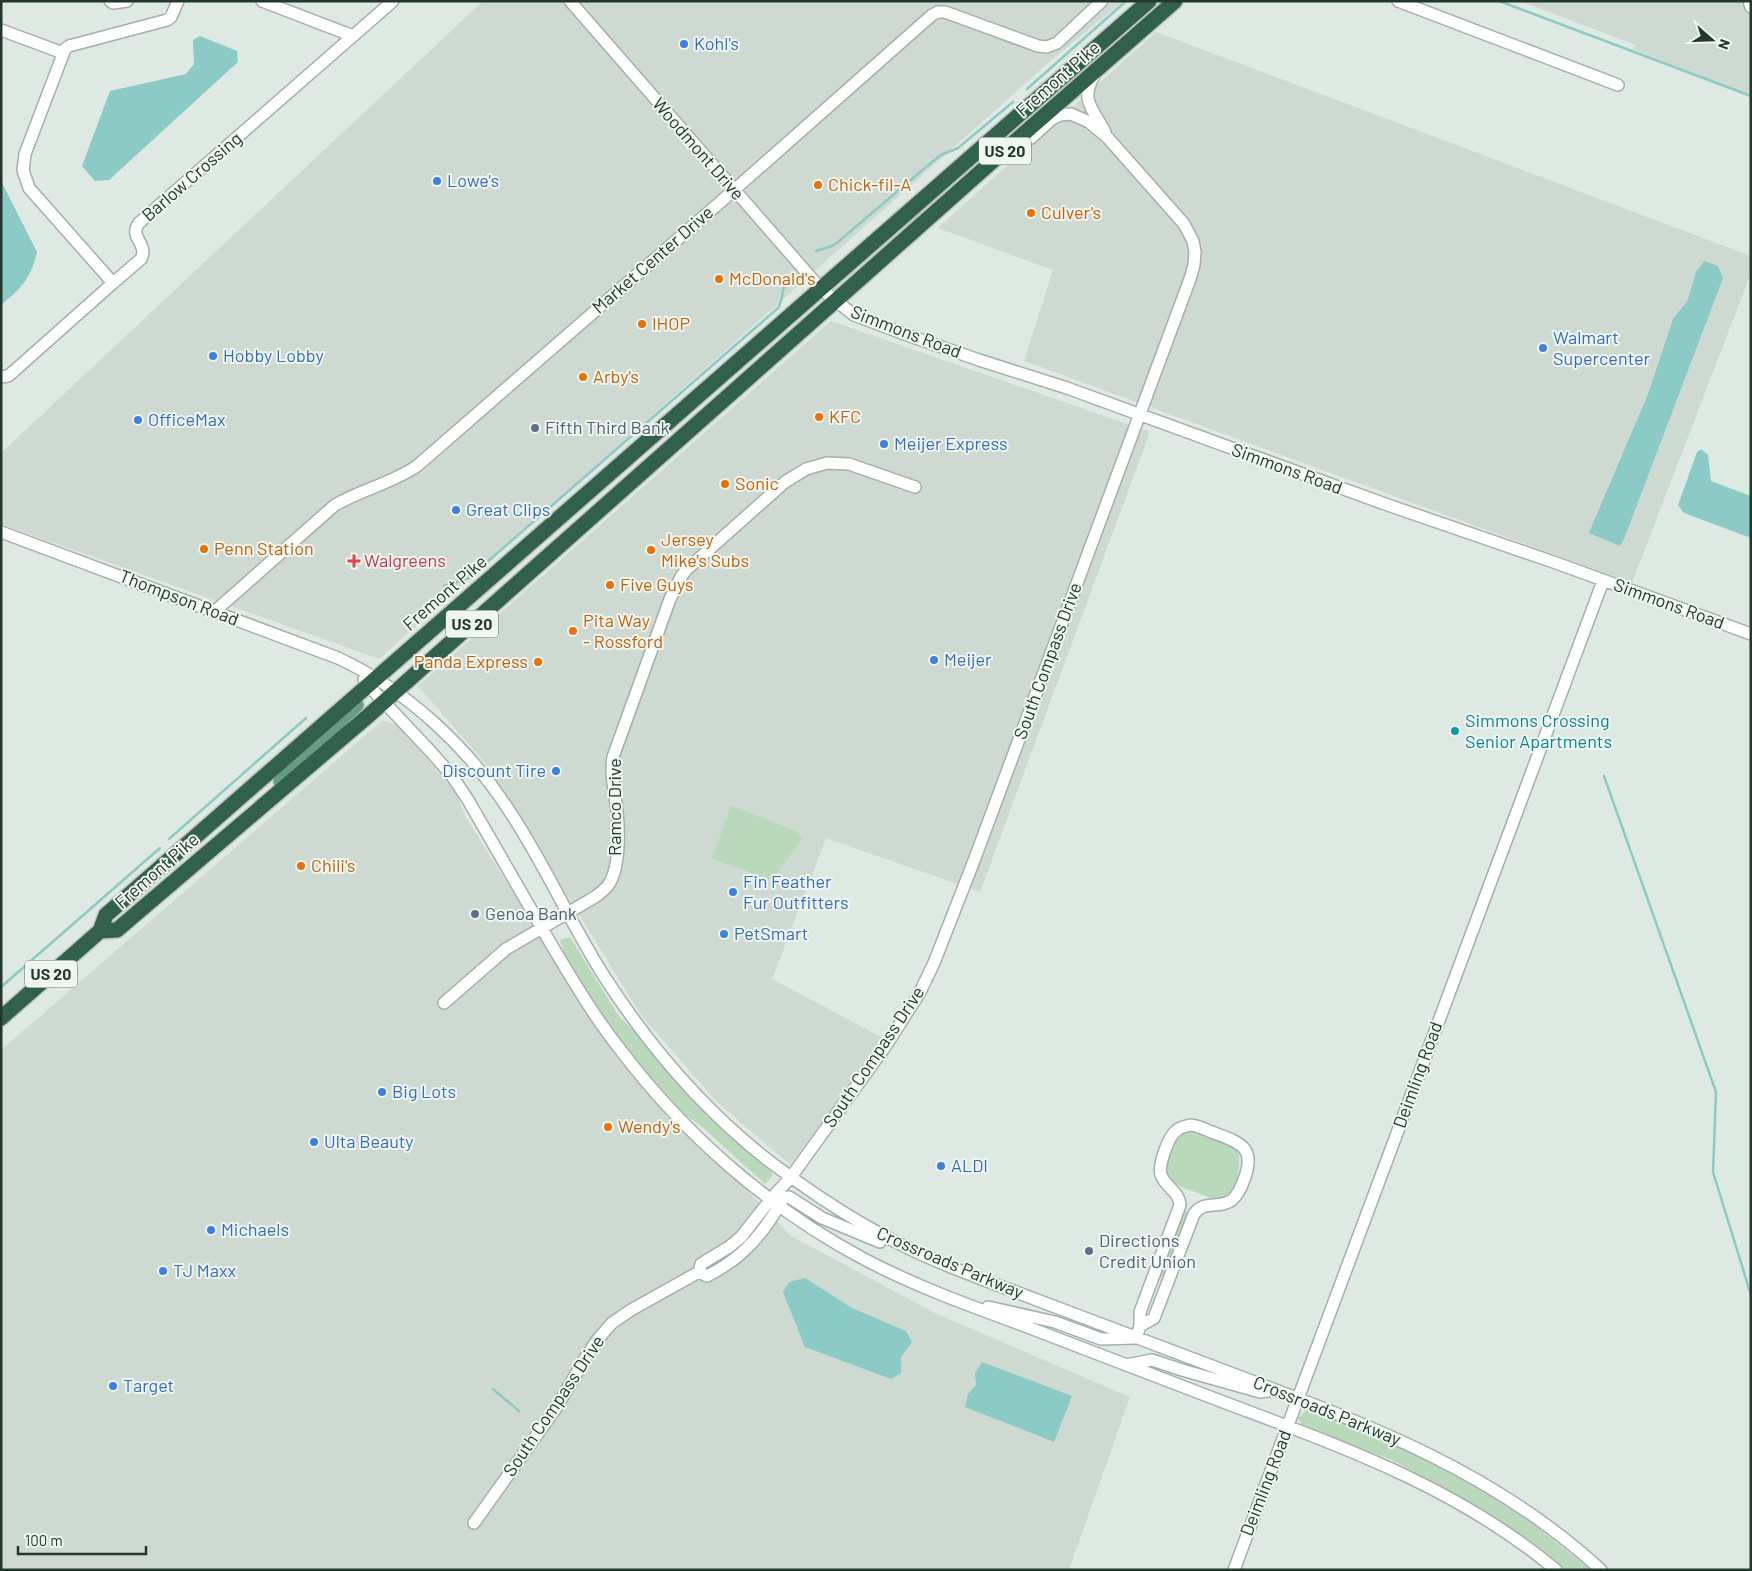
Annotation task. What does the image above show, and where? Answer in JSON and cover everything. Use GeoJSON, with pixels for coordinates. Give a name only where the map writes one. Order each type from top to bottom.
{"type":"FeatureCollection","features":[{"type":"Feature","properties":{"kind":"highway","name":"Fremont Pike"},"geometry":{"type":"LineString","coordinates":[[1149,1],[828,295],[660,456],[389,697],[117,930],[100,931],[106,915],[372,684],[828,295],[1013,143],[1094,73],[1104,54],[1126,36],[1134,26],[1152,10],[1166,3]]}},
{"type":"Feature","properties":{"kind":"highway","name":"US 20"},"geometry":{"type":"LineString","coordinates":[[1,1018],[100,931]]}},
{"type":"Feature","properties":{"kind":"main road"},"geometry":{"type":"LineString","coordinates":[[232,832],[250,808],[306,759],[372,684]]}},
{"type":"Feature","properties":{"kind":"street"},"geometry":{"type":"LineString","coordinates":[[110,1],[127,1]]}},
{"type":"Feature","properties":{"kind":"street"},"geometry":{"type":"LineString","coordinates":[[1,377],[8,376],[14,371],[113,283],[29,188],[23,170],[25,154],[63,53],[69,46],[166,20],[171,17],[178,1]]}},
{"type":"Feature","properties":{"kind":"street"},"geometry":{"type":"LineString","coordinates":[[262,1],[276,4],[353,36]]}},
{"type":"Feature","properties":{"kind":"street","name":"Barlow Crossing"},"geometry":{"type":"LineString","coordinates":[[113,283],[142,256],[143,247],[135,234],[139,223],[393,1]]}},
{"type":"Feature","properties":{"kind":"street","name":"Woodmont Drive"},"geometry":{"type":"LineString","coordinates":[[570,1],[828,295]]}},
{"type":"Feature","properties":{"kind":"street","name":"Market Center Drive"},"geometry":{"type":"LineString","coordinates":[[214,612],[334,506],[352,496],[403,475],[417,466],[932,15],[938,12],[945,12],[1038,46],[1047,47],[1057,43],[1102,1]]}},
{"type":"Feature","properties":{"kind":"street"},"geometry":{"type":"LineString","coordinates":[[1398,1],[1618,85]]}},
{"type":"Feature","properties":{"kind":"street"},"geometry":{"type":"LineString","coordinates":[[1749,1],[1751,7]]}},
{"type":"Feature","properties":{"kind":"street"},"geometry":{"type":"LineString","coordinates":[[1,30],[63,53]]}},
{"type":"Feature","properties":{"kind":"street","name":"South Compass Drive"},"geometry":{"type":"LineString","coordinates":[[1094,73],[1088,85],[1087,98],[1108,138]]}},
{"type":"Feature","properties":{"kind":"street","name":"South Compass Drive"},"geometry":{"type":"LineString","coordinates":[[474,1524],[556,1408],[586,1356],[612,1323],[631,1310],[699,1272],[702,1264],[729,1247],[778,1201],[791,1177],[904,1019],[934,963],[1033,704],[1194,265],[1195,252],[1193,241],[1184,224],[1108,138],[1083,118],[1066,114],[1052,119],[1031,138],[1013,143]]}},
{"type":"Feature","properties":{"kind":"street","name":"Simmons Road"},"geometry":{"type":"LineString","coordinates":[[828,295],[854,314],[910,336],[1067,388],[1385,504],[1751,634]]}},
{"type":"Feature","properties":{"kind":"street","name":"Ramco Drive"},"geometry":{"type":"LineString","coordinates":[[444,1003],[506,949],[568,914],[604,891],[610,883],[614,874],[617,850],[617,814],[612,770],[613,757],[670,599],[680,577],[686,570],[785,482],[806,469],[827,463],[848,464],[915,488]]}},
{"type":"Feature","properties":{"kind":"street","name":"Thompson Road"},"geometry":{"type":"LineString","coordinates":[[1,532],[324,652],[355,666],[372,684],[389,697]]}},
{"type":"Feature","properties":{"kind":"street","name":"Deimling Road"},"geometry":{"type":"LineString","coordinates":[[1234,1570],[1603,581]]}},
{"type":"Feature","properties":{"kind":"street","name":"Crossroads Parkway"},"geometry":{"type":"LineString","coordinates":[[389,697],[448,737],[492,786],[521,830],[618,998],[665,1060],[709,1107],[747,1142],[791,1177],[837,1209],[934,1260],[1298,1398],[1391,1436],[1464,1472],[1530,1513],[1601,1570]]}},
{"type":"Feature","properties":{"kind":"street","name":"Crossroads Parkway"},"geometry":{"type":"LineString","coordinates":[[389,697],[452,776],[468,800],[596,1017],[647,1083],[700,1140],[729,1166],[822,1235],[861,1258],[931,1291],[1287,1426],[1407,1475],[1448,1496],[1513,1537],[1556,1570]]}},
{"type":"Feature","properties":{"kind":"street"},"geometry":{"type":"LineString","coordinates":[[972,1306],[992,1307],[1055,1322],[1100,1339],[1136,1338],[1140,1326],[1140,1312],[1180,1205],[1178,1195],[1168,1186],[1162,1176],[1160,1166],[1173,1134],[1186,1126],[1196,1126],[1233,1140],[1241,1145],[1248,1156],[1248,1166],[1240,1190],[1230,1201],[1219,1205],[1203,1205],[1198,1208],[1154,1318],[1140,1326]]}},
{"type":"Feature","properties":{"kind":"street"},"geometry":{"type":"LineString","coordinates":[[778,1201],[789,1197],[822,1218],[883,1243],[934,1260]]}},
{"type":"Feature","properties":{"kind":"street"},"geometry":{"type":"LineString","coordinates":[[1152,1281],[1166,1287]]}},
{"type":"Feature","properties":{"kind":"street"},"geometry":{"type":"LineString","coordinates":[[1126,1365],[1152,1360],[1260,1392],[1276,1390]]}},
{"type":"Feature","properties":{"kind":"shaded area"},"geometry":{"type":"Polygon","coordinates":[[[483,1],[1123,1],[1054,58],[379,659],[1,524],[1,453],[483,1]]]}},
{"type":"Feature","properties":{"kind":"shaded area"},"geometry":{"type":"Polygon","coordinates":[[[1520,1],[1751,1],[1751,96],[1633,49],[1636,45],[1520,1]]]}},
{"type":"Feature","properties":{"kind":"shaded area"},"geometry":{"type":"Polygon","coordinates":[[[1156,32],[1751,256],[1751,273],[1632,583],[1024,361],[1053,270],[938,228],[1156,32]]]}},
{"type":"Feature","properties":{"kind":"shaded area"},"geometry":{"type":"Polygon","coordinates":[[[831,321],[1150,432],[980,892],[826,838],[772,979],[885,1039],[790,1165],[717,1102],[641,1015],[486,764],[418,686],[831,321]]]}},
{"type":"Feature","properties":{"kind":"shaded area"},"geometry":{"type":"Polygon","coordinates":[[[383,720],[400,726],[457,795],[465,816],[613,1052],[791,1236],[937,1314],[1130,1397],[1069,1570],[1,1570],[1,1050],[383,720]]]}},
{"type":"Feature","properties":{"kind":"green space"},"geometry":{"type":"Polygon","coordinates":[[[731,806],[797,831],[802,839],[772,880],[712,859],[731,806]]]}},
{"type":"Feature","properties":{"kind":"green space"},"geometry":{"type":"Polygon","coordinates":[[[570,937],[618,1015],[700,1107],[768,1167],[773,1175],[765,1184],[700,1125],[679,1111],[623,1045],[587,993],[565,955],[560,940],[570,937]]]}},
{"type":"Feature","properties":{"kind":"green space"},"geometry":{"type":"Polygon","coordinates":[[[1192,1132],[1231,1146],[1239,1152],[1239,1166],[1235,1184],[1223,1200],[1216,1200],[1171,1183],[1166,1175],[1164,1167],[1176,1138],[1182,1133],[1192,1132]]]}},
{"type":"Feature","properties":{"kind":"green space"},"geometry":{"type":"Polygon","coordinates":[[[1186,1211],[1188,1215],[1164,1278],[1160,1278],[1158,1275],[1181,1212],[1186,1211]]]}},
{"type":"Feature","properties":{"kind":"green space"},"geometry":{"type":"Polygon","coordinates":[[[1307,1409],[1398,1446],[1452,1472],[1523,1516],[1591,1570],[1566,1570],[1486,1511],[1392,1460],[1302,1425],[1298,1418],[1307,1409]]]}},
{"type":"Feature","properties":{"kind":"water"},"geometry":{"type":"Polygon","coordinates":[[[200,36],[237,51],[238,62],[109,180],[95,181],[82,166],[110,91],[186,74],[194,64],[193,40],[200,36]]]}},
{"type":"Feature","properties":{"kind":"water"},"geometry":{"type":"Polygon","coordinates":[[[1,181],[37,252],[32,269],[25,282],[1,305],[1,181]]]}},
{"type":"Feature","properties":{"kind":"water"},"geometry":{"type":"Polygon","coordinates":[[[1704,261],[1718,266],[1723,278],[1620,546],[1589,533],[1648,394],[1673,319],[1688,300],[1696,272],[1704,261]]]}},
{"type":"Feature","properties":{"kind":"water"},"geometry":{"type":"Polygon","coordinates":[[[1701,449],[1708,455],[1711,481],[1751,496],[1751,538],[1684,513],[1678,505],[1697,452],[1701,449]]]}},
{"type":"Feature","properties":{"kind":"water"},"geometry":{"type":"Polygon","coordinates":[[[805,1278],[852,1308],[906,1331],[912,1342],[901,1357],[901,1373],[891,1379],[805,1347],[783,1292],[789,1282],[805,1278]]]}},
{"type":"Feature","properties":{"kind":"water"},"geometry":{"type":"Polygon","coordinates":[[[982,1362],[1072,1396],[1054,1442],[965,1407],[968,1394],[976,1385],[975,1373],[982,1362]]]}},
{"type":"Feature","properties":{"kind":"waterway"},"geometry":{"type":"LineString","coordinates":[[1499,1],[1751,96]]}},
{"type":"Feature","properties":{"kind":"waterway"},"geometry":{"type":"LineString","coordinates":[[1027,89],[1125,2]]}},
{"type":"Feature","properties":{"kind":"waterway"},"geometry":{"type":"LineString","coordinates":[[816,251],[838,242],[926,167],[941,155],[958,148],[1013,102]]}},
{"type":"Feature","properties":{"kind":"waterway"},"geometry":{"type":"LineString","coordinates":[[444,586],[469,578],[778,308],[788,276]]}},
{"type":"Feature","properties":{"kind":"waterway"},"geometry":{"type":"LineString","coordinates":[[169,839],[306,718]]}},
{"type":"Feature","properties":{"kind":"waterway"},"geometry":{"type":"LineString","coordinates":[[1604,776],[1716,1092],[1713,1172],[1751,1295]]}},
{"type":"Feature","properties":{"kind":"waterway"},"geometry":{"type":"LineString","coordinates":[[1,987],[160,848]]}},
{"type":"Feature","properties":{"kind":"waterway"},"geometry":{"type":"LineString","coordinates":[[493,1389],[519,1411]]}},
{"type":"Feature","properties":{"kind":"place","name":"Kohl's"},"geometry":{"type":"Point","coordinates":[684,44]}},
{"type":"Feature","properties":{"kind":"place","name":"Lowe's"},"geometry":{"type":"Point","coordinates":[437,181]}},
{"type":"Feature","properties":{"kind":"place","name":"Chick-fil-A"},"geometry":{"type":"Point","coordinates":[818,185]}},
{"type":"Feature","properties":{"kind":"place","name":"Culver's"},"geometry":{"type":"Point","coordinates":[1031,213]}},
{"type":"Feature","properties":{"kind":"place","name":"McDonald's"},"geometry":{"type":"Point","coordinates":[719,279]}},
{"type":"Feature","properties":{"kind":"place","name":"IHOP"},"geometry":{"type":"Point","coordinates":[642,324]}},
{"type":"Feature","properties":{"kind":"place","name":"Walmart Supercenter"},"geometry":{"type":"Point","coordinates":[1543,348]}},
{"type":"Feature","properties":{"kind":"place","name":"Hobby Lobby"},"geometry":{"type":"Point","coordinates":[213,356]}},
{"type":"Feature","properties":{"kind":"place","name":"Arby's"},"geometry":{"type":"Point","coordinates":[583,377]}},
{"type":"Feature","properties":{"kind":"place","name":"KFC"},"geometry":{"type":"Point","coordinates":[819,417]}},
{"type":"Feature","properties":{"kind":"place","name":"OfficeMax"},"geometry":{"type":"Point","coordinates":[138,420]}},
{"type":"Feature","properties":{"kind":"place","name":"Fifth Third Bank"},"geometry":{"type":"Point","coordinates":[535,428]}},
{"type":"Feature","properties":{"kind":"place","name":"Meijer Express"},"geometry":{"type":"Point","coordinates":[884,444]}},
{"type":"Feature","properties":{"kind":"place","name":"Sonic"},"geometry":{"type":"Point","coordinates":[725,484]}},
{"type":"Feature","properties":{"kind":"place","name":"Great Clips"},"geometry":{"type":"Point","coordinates":[456,510]}},
{"type":"Feature","properties":{"kind":"place","name":"Penn Station"},"geometry":{"type":"Point","coordinates":[204,549]}},
{"type":"Feature","properties":{"kind":"place","name":"Jersey Mike's Subs"},"geometry":{"type":"Point","coordinates":[651,550]}},
{"type":"Feature","properties":{"kind":"place","name":"Walgreens"},"geometry":{"type":"Point","coordinates":[354,561]}},
{"type":"Feature","properties":{"kind":"place","name":"Five Guys"},"geometry":{"type":"Point","coordinates":[610,585]}},
{"type":"Feature","properties":{"kind":"place","name":"Pita Way - Rossford"},"geometry":{"type":"Point","coordinates":[573,631]}},
{"type":"Feature","properties":{"kind":"place","name":"Meijer"},"geometry":{"type":"Point","coordinates":[934,660]}},
{"type":"Feature","properties":{"kind":"place","name":"Panda Express"},"geometry":{"type":"Point","coordinates":[538,662]}},
{"type":"Feature","properties":{"kind":"place","name":"Simmons Crossing Senior Apartments"},"geometry":{"type":"Point","coordinates":[1455,731]}},
{"type":"Feature","properties":{"kind":"place","name":"Discount Tire"},"geometry":{"type":"Point","coordinates":[556,771]}},
{"type":"Feature","properties":{"kind":"place","name":"Chili's"},"geometry":{"type":"Point","coordinates":[301,866]}},
{"type":"Feature","properties":{"kind":"place","name":"Fin Feather Fur Outfitters"},"geometry":{"type":"Point","coordinates":[733,892]}},
{"type":"Feature","properties":{"kind":"place","name":"Genoa Bank"},"geometry":{"type":"Point","coordinates":[475,914]}},
{"type":"Feature","properties":{"kind":"place","name":"PetSmart"},"geometry":{"type":"Point","coordinates":[724,934]}},
{"type":"Feature","properties":{"kind":"place","name":"Big Lots"},"geometry":{"type":"Point","coordinates":[382,1092]}},
{"type":"Feature","properties":{"kind":"place","name":"Wendy's"},"geometry":{"type":"Point","coordinates":[608,1127]}},
{"type":"Feature","properties":{"kind":"place","name":"Ulta Beauty"},"geometry":{"type":"Point","coordinates":[314,1142]}},
{"type":"Feature","properties":{"kind":"place","name":"ALDI"},"geometry":{"type":"Point","coordinates":[941,1166]}},
{"type":"Feature","properties":{"kind":"place","name":"Michaels"},"geometry":{"type":"Point","coordinates":[211,1230]}},
{"type":"Feature","properties":{"kind":"place","name":"Directions Credit Union"},"geometry":{"type":"Point","coordinates":[1089,1251]}},
{"type":"Feature","properties":{"kind":"place","name":"TJ Maxx"},"geometry":{"type":"Point","coordinates":[163,1271]}},
{"type":"Feature","properties":{"kind":"place","name":"Target"},"geometry":{"type":"Point","coordinates":[113,1386]}}]}
